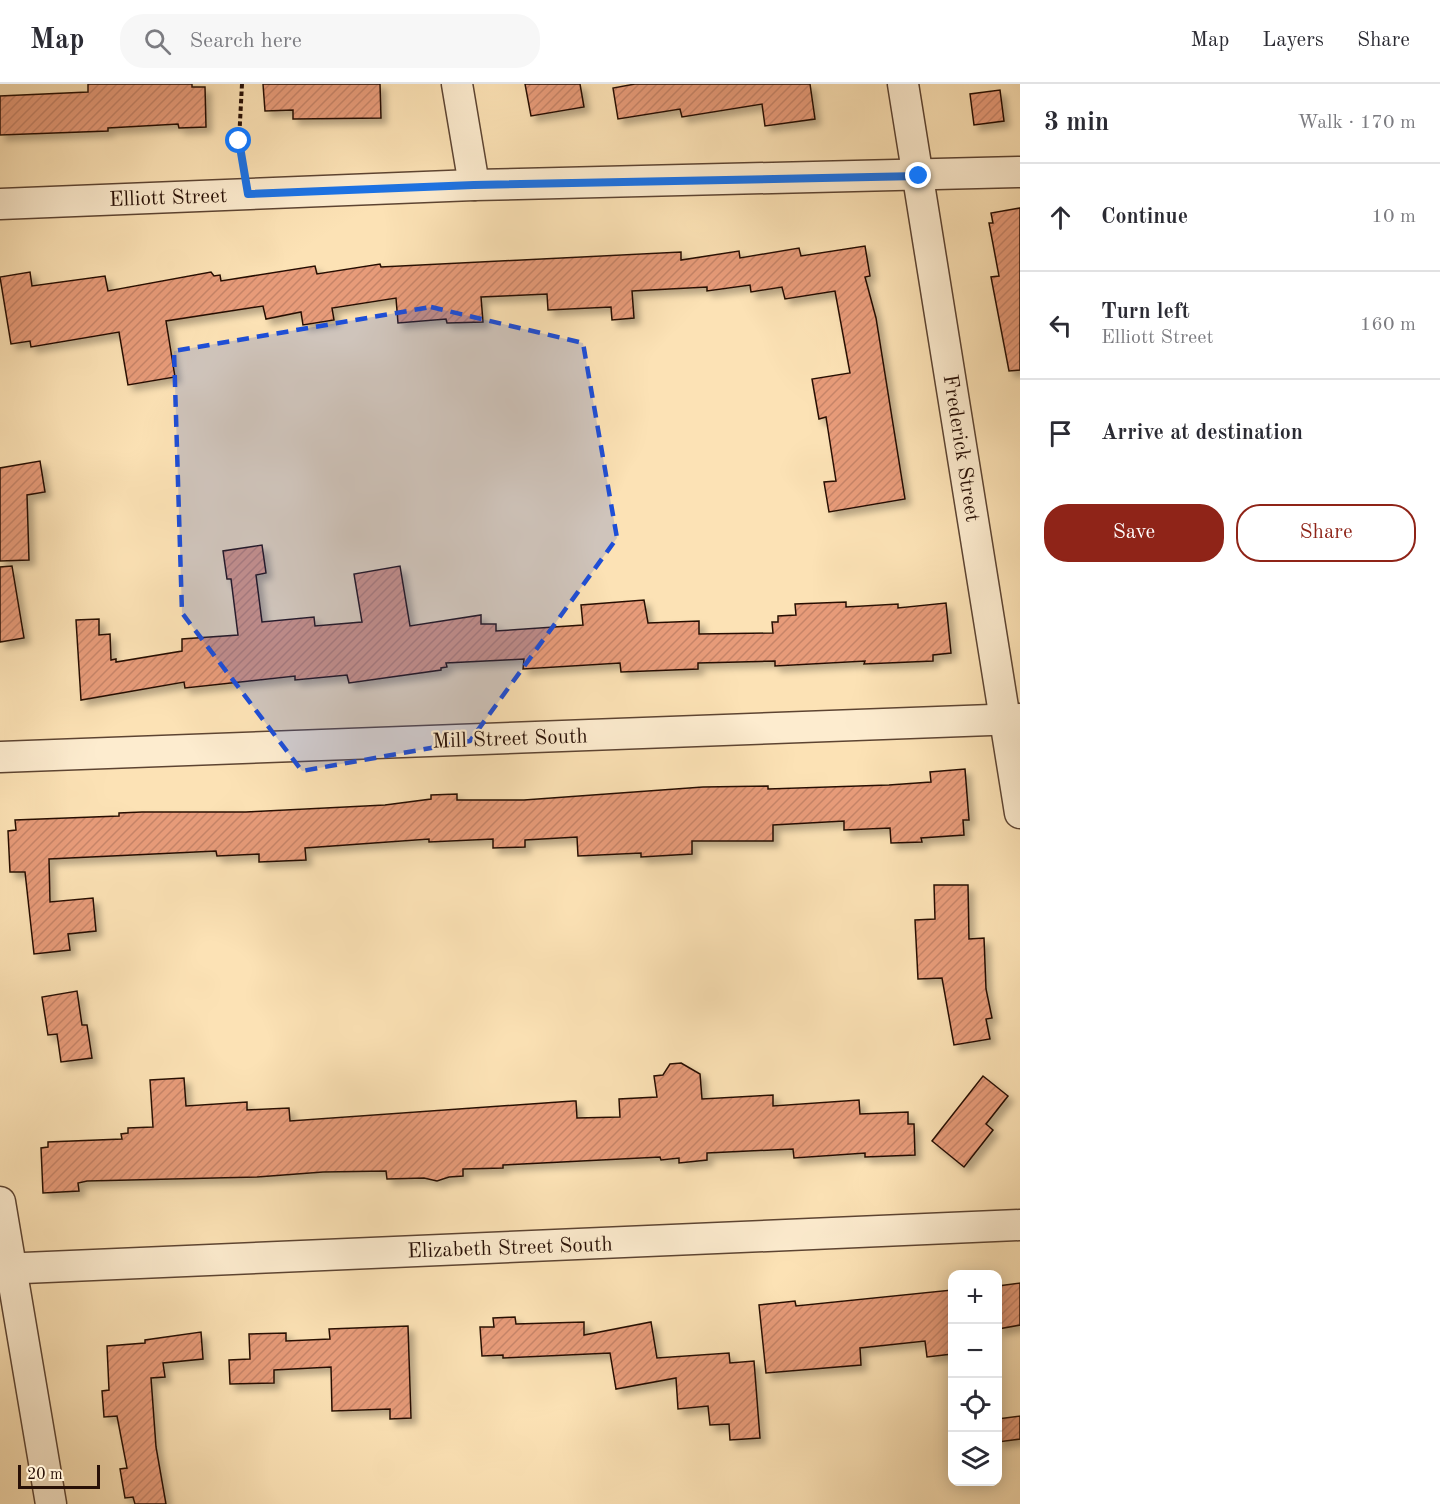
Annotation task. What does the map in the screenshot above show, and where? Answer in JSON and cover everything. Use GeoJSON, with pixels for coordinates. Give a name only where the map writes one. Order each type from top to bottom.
{"type":"FeatureCollection","features":[{"type":"Feature","properties":{"kind":"street"},"geometry":{"type":"LineString","coordinates":[[457,84],[474,185]]}},
{"type":"Feature","properties":{"kind":"street","name":"Frederick Street"},"geometry":{"type":"LineString","coordinates":[[903,84],[1012,719],[1020,813]]}},
{"type":"Feature","properties":{"kind":"street","name":"Elliott Street"},"geometry":{"type":"LineString","coordinates":[[0,204],[474,185],[1020,172]]}},
{"type":"Feature","properties":{"kind":"street","name":"Mill Street South"},"geometry":{"type":"LineString","coordinates":[[0,757],[1012,719]]}},
{"type":"Feature","properties":{"kind":"street"},"geometry":{"type":"LineString","coordinates":[[0,1202],[5,1268],[51,1504]]}},
{"type":"Feature","properties":{"kind":"street","name":"Elizabeth Street South"},"geometry":{"type":"LineString","coordinates":[[5,1268],[1020,1225]]}},
{"type":"Feature","properties":{"kind":"path"},"geometry":{"type":"LineString","coordinates":[[242,84],[239,141],[248,194]]}},
{"type":"Feature","properties":{"kind":"highlighted area"},"geometry":{"type":"Polygon","coordinates":[[[431,307],[583,343],[617,538],[470,741],[302,771],[182,613],[174,351],[431,307]]]}},
{"type":"Feature","properties":{"kind":"building"},"geometry":{"type":"Polygon","coordinates":[[[88,84],[192,84],[192,87],[205,87],[206,127],[179,128],[178,124],[108,128],[108,131],[0,135],[0,96],[88,92],[88,84]]]}},
{"type":"Feature","properties":{"kind":"building"},"geometry":{"type":"Polygon","coordinates":[[[263,84],[380,84],[381,118],[293,119],[293,110],[265,111],[263,84]]]}},
{"type":"Feature","properties":{"kind":"building"},"geometry":{"type":"Polygon","coordinates":[[[525,84],[580,84],[584,107],[531,116],[525,84]]]}},
{"type":"Feature","properties":{"kind":"building"},"geometry":{"type":"Polygon","coordinates":[[[635,84],[810,84],[815,119],[765,126],[762,104],[682,117],[680,109],[618,119],[613,88],[635,84]]]}},
{"type":"Feature","properties":{"kind":"building"},"geometry":{"type":"Polygon","coordinates":[[[1000,90],[1004,121],[974,125],[970,94],[1000,90]]]}},
{"type":"Feature","properties":{"kind":"building"},"geometry":{"type":"Polygon","coordinates":[[[1020,208],[1020,370],[1009,371],[991,277],[999,276],[989,223],[993,223],[991,213],[1020,208]]]}},
{"type":"Feature","properties":{"kind":"building"},"geometry":{"type":"Polygon","coordinates":[[[865,246],[870,276],[865,277],[876,318],[905,499],[829,512],[824,482],[836,481],[826,417],[819,419],[812,379],[850,373],[835,291],[785,299],[782,287],[751,292],[750,285],[707,291],[707,287],[632,291],[634,318],[612,320],[611,307],[548,310],[547,294],[481,297],[483,322],[447,323],[446,319],[398,323],[396,298],[332,308],[334,320],[303,325],[301,312],[266,319],[263,306],[166,321],[175,377],[128,385],[119,332],[31,347],[30,341],[11,344],[0,277],[30,272],[32,286],[105,276],[108,291],[211,272],[214,276],[220,275],[221,281],[315,266],[317,274],[380,264],[381,267],[681,252],[681,260],[739,251],[740,258],[799,248],[801,256],[865,246]]]}},
{"type":"Feature","properties":{"kind":"building"},"geometry":{"type":"Polygon","coordinates":[[[40,461],[45,492],[27,495],[29,560],[0,561],[0,468],[40,461]]]}},
{"type":"Feature","properties":{"kind":"building"},"geometry":{"type":"Polygon","coordinates":[[[262,545],[266,573],[256,575],[262,622],[314,617],[315,626],[362,622],[354,574],[400,566],[410,626],[481,615],[481,624],[496,624],[496,631],[583,625],[581,605],[644,600],[648,623],[699,621],[699,634],[773,633],[772,622],[778,622],[778,616],[796,615],[795,604],[846,602],[846,607],[898,604],[898,608],[946,603],[951,653],[933,655],[933,661],[864,664],[865,661],[775,666],[775,661],[698,663],[698,669],[621,672],[620,663],[523,669],[524,659],[446,663],[447,667],[441,670],[349,683],[347,675],[295,680],[295,676],[185,688],[184,682],[81,700],[76,620],[99,619],[99,635],[110,634],[111,660],[116,659],[116,662],[182,651],[182,639],[238,635],[231,579],[227,579],[223,551],[262,545]]]}},
{"type":"Feature","properties":{"kind":"building"},"geometry":{"type":"Polygon","coordinates":[[[12,566],[24,638],[0,642],[0,567],[12,566]]]}},
{"type":"Feature","properties":{"kind":"building"},"geometry":{"type":"Polygon","coordinates":[[[965,769],[969,820],[963,820],[964,835],[921,838],[922,842],[891,843],[890,828],[844,830],[844,821],[773,825],[773,841],[692,841],[692,854],[641,857],[641,853],[578,856],[577,837],[525,840],[525,847],[493,848],[493,839],[429,842],[429,839],[305,848],[306,860],[259,862],[259,854],[217,856],[216,851],[49,859],[50,902],[93,898],[96,931],[68,934],[70,950],[34,954],[25,872],[10,872],[8,831],[16,830],[15,820],[119,816],[119,813],[142,812],[246,812],[385,805],[431,799],[431,795],[457,794],[457,800],[524,800],[703,787],[768,786],[768,789],[889,785],[931,782],[930,772],[965,769]]]}},
{"type":"Feature","properties":{"kind":"building"},"geometry":{"type":"Polygon","coordinates":[[[934,885],[968,885],[969,939],[984,938],[986,989],[992,1018],[986,1019],[990,1039],[954,1045],[942,978],[918,979],[915,920],[935,919],[934,885]]]}},
{"type":"Feature","properties":{"kind":"building"},"geometry":{"type":"Polygon","coordinates":[[[77,991],[82,1025],[87,1025],[92,1058],[61,1062],[57,1034],[48,1035],[42,997],[77,991]]]}},
{"type":"Feature","properties":{"kind":"building"},"geometry":{"type":"Polygon","coordinates":[[[681,1063],[700,1074],[702,1099],[773,1095],[773,1106],[859,1100],[860,1114],[908,1112],[908,1124],[914,1124],[915,1155],[865,1157],[865,1153],[794,1158],[793,1149],[707,1153],[707,1160],[679,1163],[679,1158],[661,1160],[660,1157],[503,1165],[503,1168],[463,1169],[463,1176],[437,1181],[424,1178],[387,1179],[386,1171],[323,1172],[257,1177],[87,1181],[78,1183],[79,1191],[43,1193],[41,1148],[48,1147],[48,1142],[122,1139],[121,1134],[128,1133],[128,1128],[153,1127],[150,1080],[184,1078],[186,1106],[247,1102],[247,1110],[289,1108],[290,1121],[573,1101],[576,1101],[577,1118],[620,1117],[619,1099],[657,1097],[654,1076],[663,1075],[670,1064],[681,1063]]]}},
{"type":"Feature","properties":{"kind":"building"},"geometry":{"type":"Polygon","coordinates":[[[983,1076],[1008,1096],[986,1124],[993,1130],[964,1167],[932,1141],[983,1076]]]}},
{"type":"Feature","properties":{"kind":"building"},"geometry":{"type":"Polygon","coordinates":[[[1020,1283],[1020,1325],[1002,1328],[1002,1285],[1020,1283]]]}},
{"type":"Feature","properties":{"kind":"building"},"geometry":{"type":"Polygon","coordinates":[[[948,1290],[948,1354],[927,1357],[925,1341],[860,1348],[861,1365],[766,1373],[759,1305],[795,1301],[796,1306],[948,1290]]]}},
{"type":"Feature","properties":{"kind":"building"},"geometry":{"type":"Polygon","coordinates":[[[515,1317],[516,1324],[584,1322],[584,1335],[651,1322],[657,1358],[729,1353],[730,1363],[754,1361],[760,1438],[730,1440],[729,1424],[710,1425],[708,1406],[678,1409],[676,1378],[616,1389],[610,1353],[503,1358],[503,1355],[482,1356],[480,1327],[494,1327],[493,1318],[515,1317]]]}},
{"type":"Feature","properties":{"kind":"building"},"geometry":{"type":"Polygon","coordinates":[[[408,1326],[411,1418],[390,1419],[390,1409],[332,1411],[331,1367],[274,1370],[274,1383],[230,1384],[229,1360],[250,1359],[249,1334],[286,1333],[286,1341],[330,1339],[329,1329],[408,1326]]]}},
{"type":"Feature","properties":{"kind":"building"},"geometry":{"type":"Polygon","coordinates":[[[201,1332],[203,1359],[163,1363],[165,1377],[151,1378],[156,1447],[166,1504],[135,1504],[133,1497],[125,1498],[120,1469],[127,1468],[117,1416],[104,1417],[102,1391],[109,1390],[107,1346],[145,1343],[145,1340],[201,1332]]]}},
{"type":"Feature","properties":{"kind":"building"},"geometry":{"type":"Polygon","coordinates":[[[1020,1416],[1020,1439],[1002,1441],[1002,1418],[1020,1416]]]}},
{"type":"Feature","properties":{"kind":"route"},"geometry":{"type":"LineString","coordinates":[[239,141],[248,194],[474,185],[919,176]]}}]}
